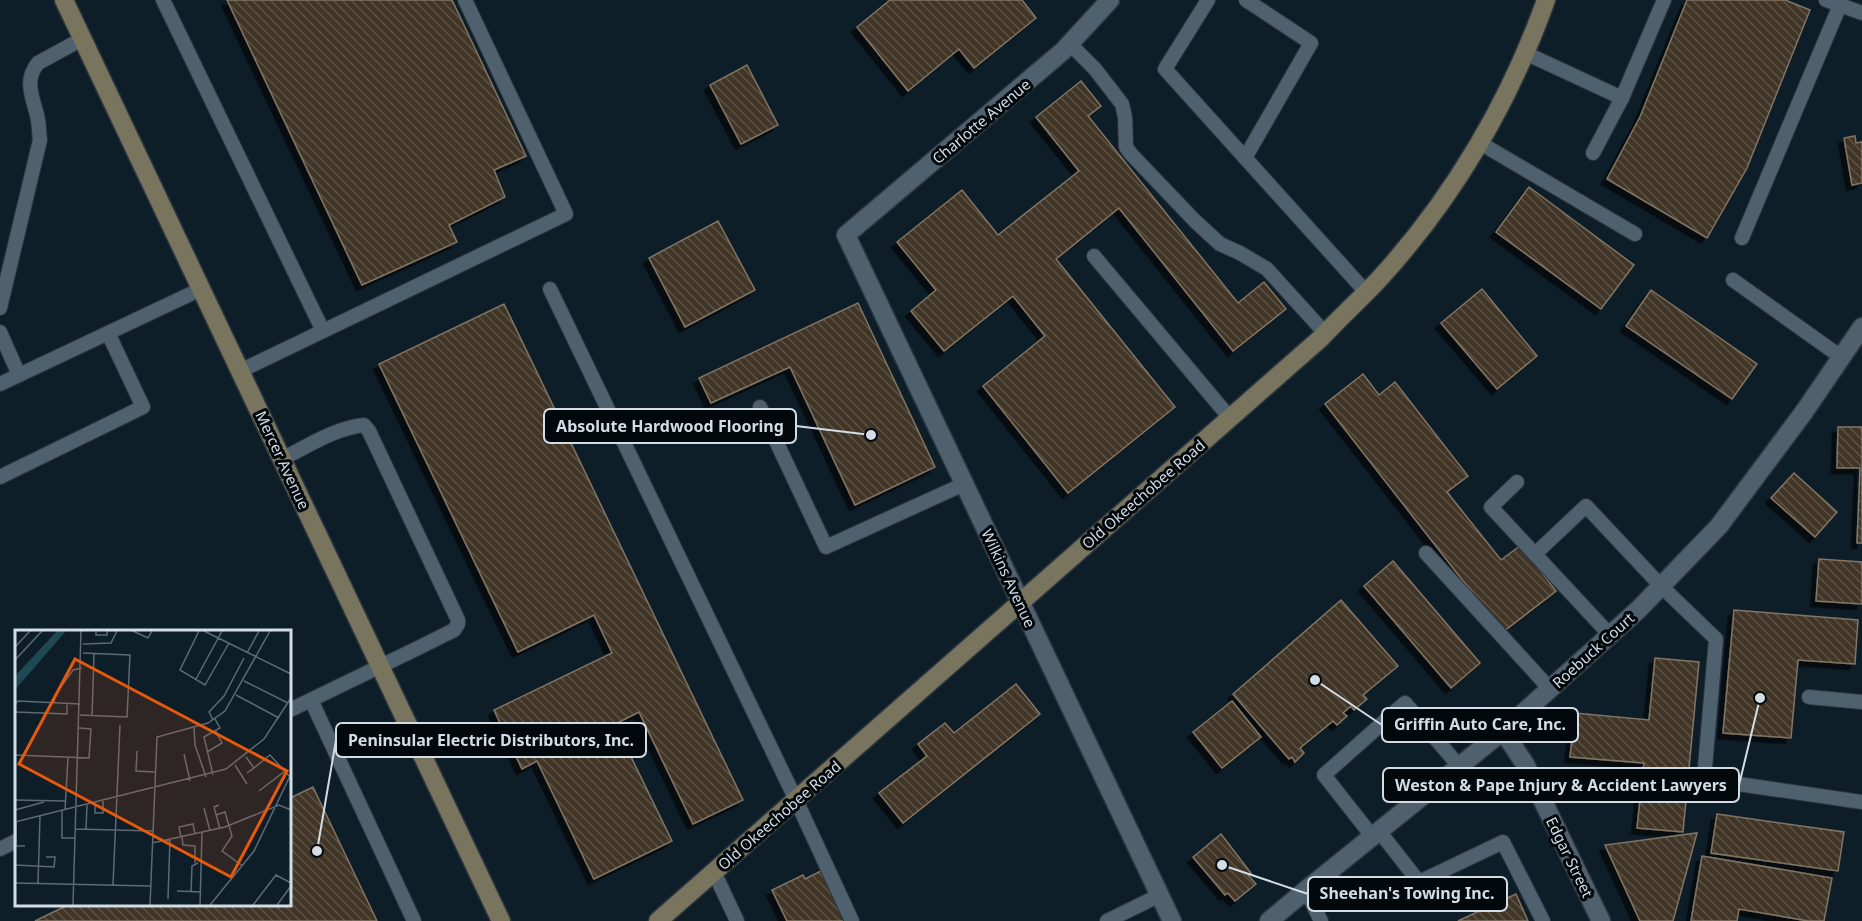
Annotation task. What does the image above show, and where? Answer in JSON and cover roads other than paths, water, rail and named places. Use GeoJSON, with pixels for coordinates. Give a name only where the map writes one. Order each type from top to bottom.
{"type":"FeatureCollection","features":[{"type":"Feature","properties":{"kind":"street","name":"Mercer Avenue"},"geometry":{"type":"LineString","coordinates":[[64,0],[501,921]]}},
{"type":"Feature","properties":{"kind":"street","name":"Charlotte Avenue"},"geometry":{"type":"LineString","coordinates":[[846,235],[1064,51],[1110,0]]}},
{"type":"Feature","properties":{"kind":"street","name":"Old Okeechobee Road"},"geometry":{"type":"LineString","coordinates":[[660,920],[1230,418],[1325,333],[1382,276],[1436,208],[1480,143],[1525,53],[1546,0]]}},
{"type":"Feature","properties":{"kind":"street","name":"Wilkins Avenue"},"geometry":{"type":"LineString","coordinates":[[846,235],[1172,921]]}},
{"type":"Feature","properties":{"kind":"street","name":"Roebuck Court"},"geometry":{"type":"LineString","coordinates":[[1269,921],[1503,731],[1639,609],[1719,526],[1804,412],[1862,327]]}},
{"type":"Feature","properties":{"kind":"street","name":"Edgar Street"},"geometry":{"type":"LineString","coordinates":[[1503,731],[1525,764],[1601,921]]}},
{"type":"Feature","properties":{"kind":"lane"},"geometry":{"type":"LineString","coordinates":[[162,0],[323,331]]}},
{"type":"Feature","properties":{"kind":"lane"},"geometry":{"type":"LineString","coordinates":[[240,371],[566,214],[465,0]]}},
{"type":"Feature","properties":{"kind":"lane"},"geometry":{"type":"LineString","coordinates":[[1208,0],[1165,69],[1366,292]]}},
{"type":"Feature","properties":{"kind":"lane"},"geometry":{"type":"LineString","coordinates":[[1245,158],[1311,43],[1246,0]]}},
{"type":"Feature","properties":{"kind":"lane"},"geometry":{"type":"LineString","coordinates":[[1593,153],[1622,98],[1664,0]]}},
{"type":"Feature","properties":{"kind":"lane"},"geometry":{"type":"LineString","coordinates":[[1742,238],[1833,2],[1862,13]]}},
{"type":"Feature","properties":{"kind":"lane"},"geometry":{"type":"LineString","coordinates":[[0,308],[40,140],[38,117],[30,94],[33,70],[38,63],[82,39]]}},
{"type":"Feature","properties":{"kind":"lane"},"geometry":{"type":"LineString","coordinates":[[1070,44],[1095,69],[1122,104],[1126,147],[1131,154],[1220,244],[1267,269],[1325,333]]}},
{"type":"Feature","properties":{"kind":"lane"},"geometry":{"type":"LineString","coordinates":[[1525,53],[1622,98]]}},
{"type":"Feature","properties":{"kind":"lane"},"geometry":{"type":"LineString","coordinates":[[1480,143],[1635,234]]}},
{"type":"Feature","properties":{"kind":"lane"},"geometry":{"type":"LineString","coordinates":[[1094,256],[1230,418]]}},
{"type":"Feature","properties":{"kind":"lane"},"geometry":{"type":"LineString","coordinates":[[1733,280],[1841,357]]}},
{"type":"Feature","properties":{"kind":"lane"},"geometry":{"type":"LineString","coordinates":[[0,384],[201,289]]}},
{"type":"Feature","properties":{"kind":"lane"},"geometry":{"type":"LineString","coordinates":[[550,289],[852,921]]}},
{"type":"Feature","properties":{"kind":"lane"},"geometry":{"type":"LineString","coordinates":[[0,332],[20,375]]}},
{"type":"Feature","properties":{"kind":"lane"},"geometry":{"type":"LineString","coordinates":[[0,477],[143,406],[108,333]]}},
{"type":"Feature","properties":{"kind":"lane"},"geometry":{"type":"LineString","coordinates":[[760,407],[826,547],[964,484]]}},
{"type":"Feature","properties":{"kind":"lane"},"geometry":{"type":"LineString","coordinates":[[282,459],[350,427],[364,425],[369,430],[459,624],[454,630],[291,710]]}},
{"type":"Feature","properties":{"kind":"lane"},"geometry":{"type":"LineString","coordinates":[[1517,482],[1491,507],[1610,635]]}},
{"type":"Feature","properties":{"kind":"lane"},"geometry":{"type":"LineString","coordinates":[[1535,554],[1586,506],[1661,586],[1716,639],[1704,779],[1862,802]]}},
{"type":"Feature","properties":{"kind":"lane"},"geometry":{"type":"LineString","coordinates":[[1426,553],[1550,689]]}},
{"type":"Feature","properties":{"kind":"lane"},"geometry":{"type":"LineString","coordinates":[[1809,697],[1862,702]]}},
{"type":"Feature","properties":{"kind":"lane"},"geometry":{"type":"LineString","coordinates":[[311,700],[414,921]]}},
{"type":"Feature","properties":{"kind":"lane"},"geometry":{"type":"LineString","coordinates":[[1460,766],[1404,703],[1324,775],[1419,882],[1503,842],[1543,921]]}},
{"type":"Feature","properties":{"kind":"lane"},"geometry":{"type":"LineString","coordinates":[[0,849],[15,842]]}},
{"type":"Feature","properties":{"kind":"lane"},"geometry":{"type":"LineString","coordinates":[[714,872],[737,921]]}},
{"type":"Feature","properties":{"kind":"lane"},"geometry":{"type":"LineString","coordinates":[[1306,890],[1321,921]]}},
{"type":"Feature","properties":{"kind":"lane"},"geometry":{"type":"LineString","coordinates":[[1107,921],[1160,895]]}},
{"type":"Feature","properties":{"kind":"place","name":"Absolute Hardwood Flooring"},"geometry":{"type":"Point","coordinates":[871,435]}},
{"type":"Feature","properties":{"kind":"place","name":"Griffin Auto Care, Inc."},"geometry":{"type":"Point","coordinates":[1315,680]}},
{"type":"Feature","properties":{"kind":"place","name":"Weston & Pape Injury & Accident Lawyers"},"geometry":{"type":"Point","coordinates":[1760,698]}},
{"type":"Feature","properties":{"kind":"place","name":"Peninsular Electric Distributors, Inc."},"geometry":{"type":"Point","coordinates":[317,851]}},
{"type":"Feature","properties":{"kind":"place","name":"Sheehan's Towing Inc."},"geometry":{"type":"Point","coordinates":[1222,865]}}]}
